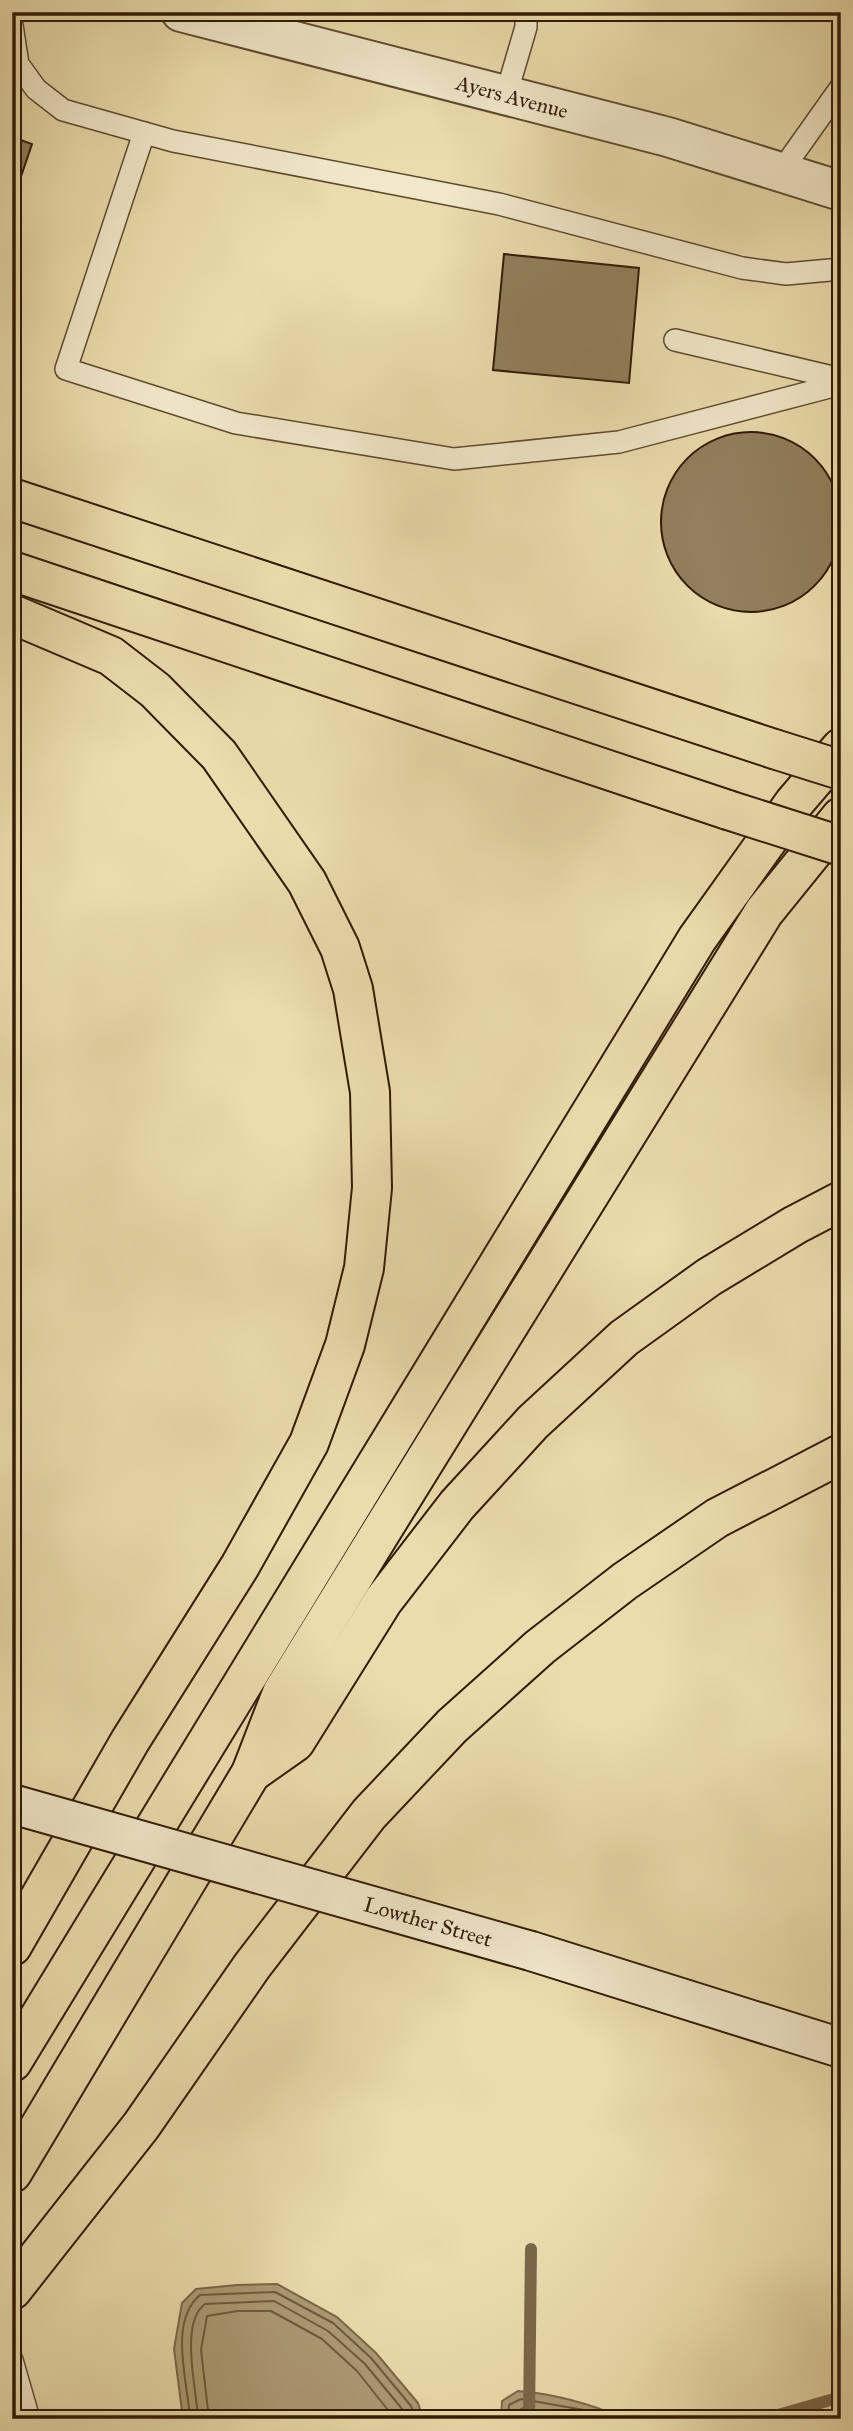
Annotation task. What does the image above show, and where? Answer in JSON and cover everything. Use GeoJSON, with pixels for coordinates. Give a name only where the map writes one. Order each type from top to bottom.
{"type":"FeatureCollection","features":[{"type":"Feature","properties":{"kind":"highway"},"geometry":{"type":"LineString","coordinates":[[12,498],[841,770]]}},
{"type":"Feature","properties":{"kind":"highway"},"geometry":{"type":"LineString","coordinates":[[12,570],[841,846]]}},
{"type":"Feature","properties":{"kind":"highway"},"geometry":{"type":"LineString","coordinates":[[12,614],[111,656],[155,691],[219,755],[307,882],[340,948],[353,989],[370,1092],[372,1188],[364,1268],[345,1345],[309,1443],[240,1566],[130,1741],[12,1946]]}},
{"type":"Feature","properties":{"kind":"highway"},"geometry":{"type":"LineString","coordinates":[[12,2062],[697,939],[794,803],[841,748]]}},
{"type":"Feature","properties":{"kind":"highway"},"geometry":{"type":"LineString","coordinates":[[12,2173],[251,1773],[282,1693],[764,912],[841,817]]}},
{"type":"Feature","properties":{"kind":"highway"},"geometry":{"type":"LineString","coordinates":[[251,1773],[295,1742],[383,1601],[457,1505],[533,1422],[624,1338],[709,1277],[795,1225],[841,1201]]}},
{"type":"Feature","properties":{"kind":"highway"},"geometry":{"type":"LineString","coordinates":[[12,2290],[141,2126],[253,1966],[369,1814],[452,1726],[540,1647],[625,1581],[717,1518],[841,1454]]}},
{"type":"Feature","properties":{"kind":"highway"},"geometry":{"type":"LineString","coordinates":[[12,1918],[72,1843]]}},
{"type":"Feature","properties":{"kind":"main road","name":"Ayers Avenue"},"geometry":{"type":"LineString","coordinates":[[181,12],[258,21],[506,95],[668,137],[841,191]]}},
{"type":"Feature","properties":{"kind":"main road","name":"Lowther Street"},"geometry":{"type":"LineString","coordinates":[[12,1804],[531,1951],[841,2048]]}},
{"type":"Feature","properties":{"kind":"lane"},"geometry":{"type":"LineString","coordinates":[[506,95],[526,27],[526,12]]}},
{"type":"Feature","properties":{"kind":"lane"},"geometry":{"type":"LineString","coordinates":[[12,26],[18,64],[36,89],[63,110],[173,141],[499,204],[742,268],[786,274],[841,269]]}},
{"type":"Feature","properties":{"kind":"lane"},"geometry":{"type":"LineString","coordinates":[[780,173],[841,88]]}},
{"type":"Feature","properties":{"kind":"lane"},"geometry":{"type":"LineString","coordinates":[[144,132],[66,369],[236,423],[454,459],[619,442],[841,381]]}},
{"type":"Feature","properties":{"kind":"lane"},"geometry":{"type":"LineString","coordinates":[[675,340],[841,381]]}},
{"type":"Feature","properties":{"kind":"lane"},"geometry":{"type":"LineString","coordinates":[[12,2361],[29,2419]]}},
{"type":"Feature","properties":{"kind":"water"},"geometry":{"type":"Polygon","coordinates":[[[277,2284],[337,2317],[376,2353],[418,2403],[423,2419],[183,2419],[174,2349],[182,2303],[196,2289],[277,2284]]]}},
{"type":"Feature","properties":{"kind":"water"},"geometry":{"type":"Polygon","coordinates":[[[518,2391],[573,2400],[626,2419],[501,2419],[502,2401],[518,2391]]]}},
{"type":"Feature","properties":{"kind":"building"},"geometry":{"type":"Polygon","coordinates":[[[12,137],[32,144],[12,203],[12,137]]]}},
{"type":"Feature","properties":{"kind":"building"},"geometry":{"type":"Polygon","coordinates":[[[504,254],[639,268],[629,383],[493,370],[504,254]]]}},
{"type":"Feature","properties":{"kind":"building"},"geometry":{"type":"Polygon","coordinates":[[[751,432],[785,439],[801,447],[814,459],[826,472],[834,488],[841,522],[834,556],[826,572],[814,585],[801,597],[785,605],[751,612],[717,605],[701,597],[688,585],[676,572],[668,556],[661,522],[668,488],[676,472],[688,459],[701,447],[717,439],[751,432]]]}},
{"type":"Feature","properties":{"kind":"waterway"},"geometry":{"type":"LineString","coordinates":[[529,2419],[531,2249]]}},
{"type":"Feature","properties":{"kind":"waterway"},"geometry":{"type":"LineString","coordinates":[[764,2419],[841,2397]]}}]}
